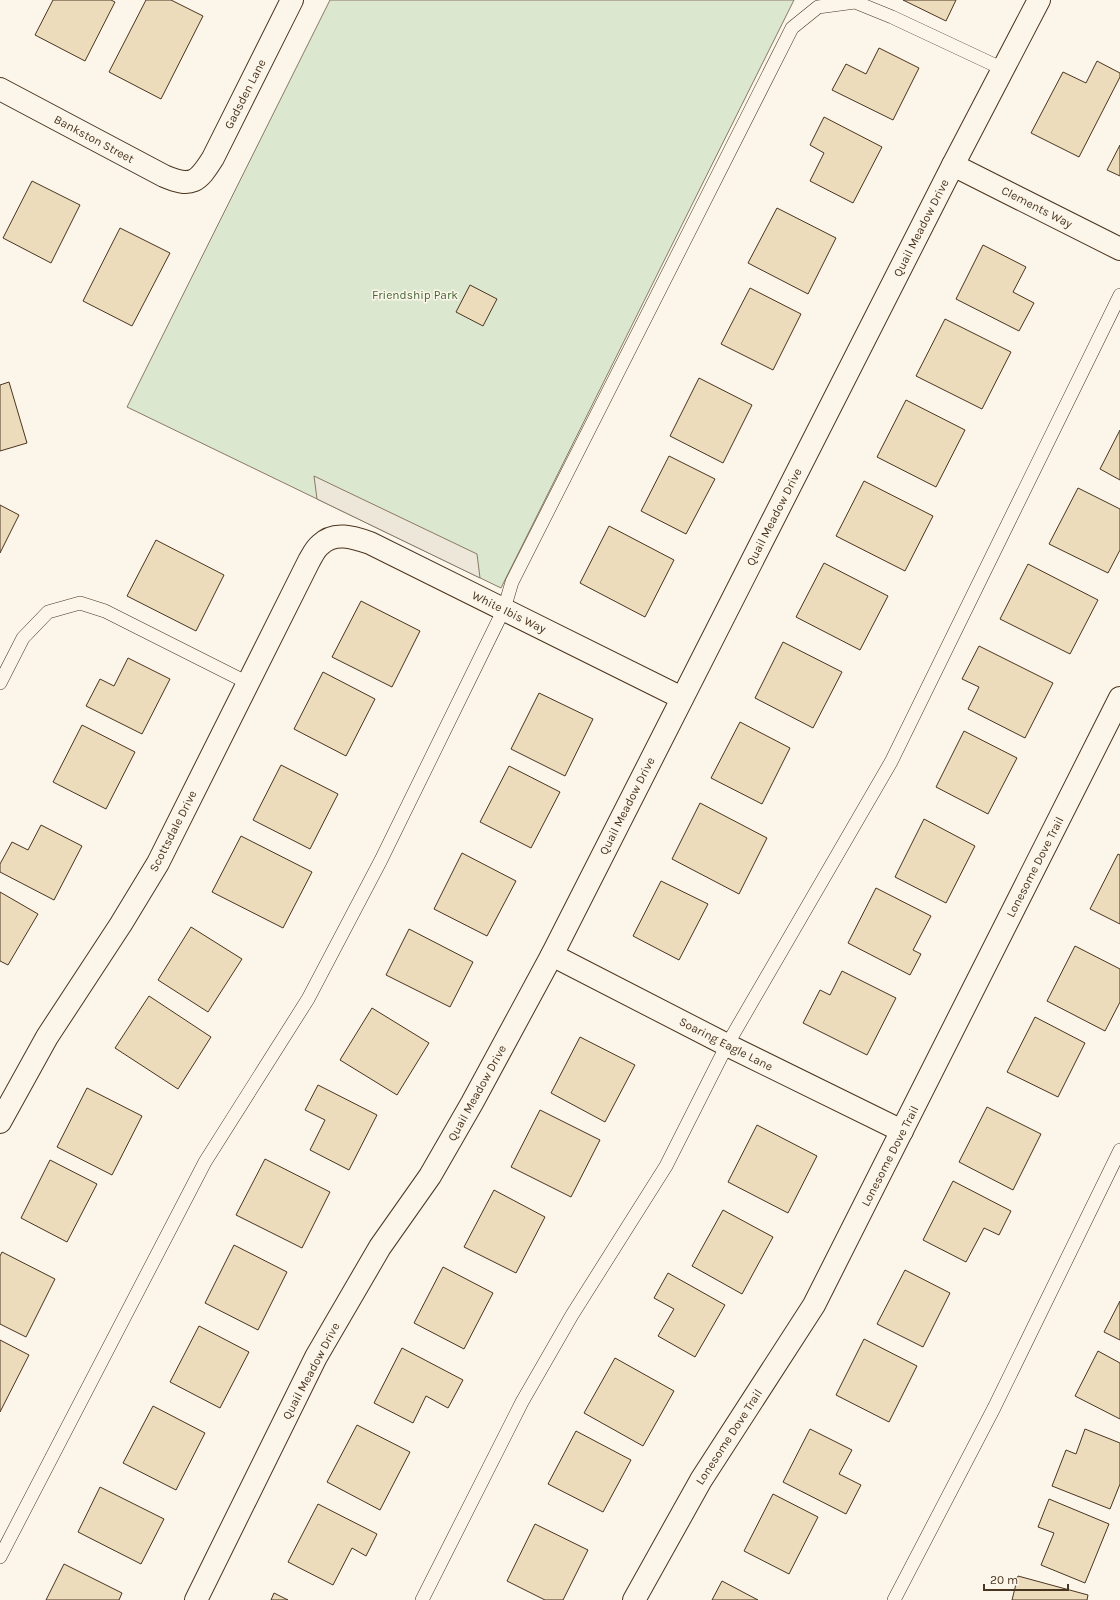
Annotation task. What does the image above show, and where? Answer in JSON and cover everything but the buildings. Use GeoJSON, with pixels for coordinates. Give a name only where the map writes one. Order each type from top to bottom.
{"type":"FeatureCollection","features":[{"type":"Feature","properties":{"kind":"street","name":"Gadsden Lane"},"geometry":{"type":"LineString","coordinates":[[191,182],[202,174],[213,158],[292,0]]}},
{"type":"Feature","properties":{"kind":"street","name":"Quail Meadow Drive"},"geometry":{"type":"LineString","coordinates":[[196,1600],[316,1357],[380,1247],[430,1176],[472,1103],[552,955],[953,164],[1039,0]]}},
{"type":"Feature","properties":{"kind":"street","name":"Bankston Street"},"geometry":{"type":"LineString","coordinates":[[0,89],[164,176],[177,182],[191,182]]}},
{"type":"Feature","properties":{"kind":"street","name":"Clements Way"},"geometry":{"type":"LineString","coordinates":[[953,164],[1120,249]]}},
{"type":"Feature","properties":{"kind":"street","name":"White Ibis Way"},"geometry":{"type":"LineString","coordinates":[[334,536],[351,536],[370,543],[682,698]]}},
{"type":"Feature","properties":{"kind":"street","name":"Scottsdale Drive"},"geometry":{"type":"LineString","coordinates":[[0,1122],[47,1036],[121,924],[158,863],[309,561],[320,545],[334,536]]}},
{"type":"Feature","properties":{"kind":"street","name":"Lonesome Dove Trail"},"geometry":{"type":"LineString","coordinates":[[634,1600],[700,1480],[814,1305],[1120,698]]}},
{"type":"Feature","properties":{"kind":"street","name":"Soaring Eagle Lane"},"geometry":{"type":"LineString","coordinates":[[552,955],[727,1045],[902,1131]]}},
{"type":"Feature","properties":{"kind":"lane"},"geometry":{"type":"LineString","coordinates":[[0,1557],[204,1162],[315,985],[381,860],[504,609],[512,582],[792,28],[818,7],[855,2],[892,17],[1003,69]]}},
{"type":"Feature","properties":{"kind":"lane"},"geometry":{"type":"LineString","coordinates":[[422,1600],[522,1402],[572,1315],[666,1166],[727,1045],[891,762],[1120,295]]}},
{"type":"Feature","properties":{"kind":"lane"},"geometry":{"type":"LineString","coordinates":[[0,683],[23,638],[48,612],[80,602],[105,611],[248,683]]}},
{"type":"Feature","properties":{"kind":"lane"},"geometry":{"type":"LineString","coordinates":[[894,1600],[994,1408],[1120,1150]]}},
{"type":"Feature","properties":{"kind":"green space","name":"Friendship Park"},"geometry":{"type":"Polygon","coordinates":[[[330,0],[794,0],[501,588],[127,407],[330,0]]]}},
{"type":"Feature","properties":{"kind":"shaded area"},"geometry":{"type":"Polygon","coordinates":[[[314,476],[477,554],[480,578],[317,499],[314,476]]]}}]}
